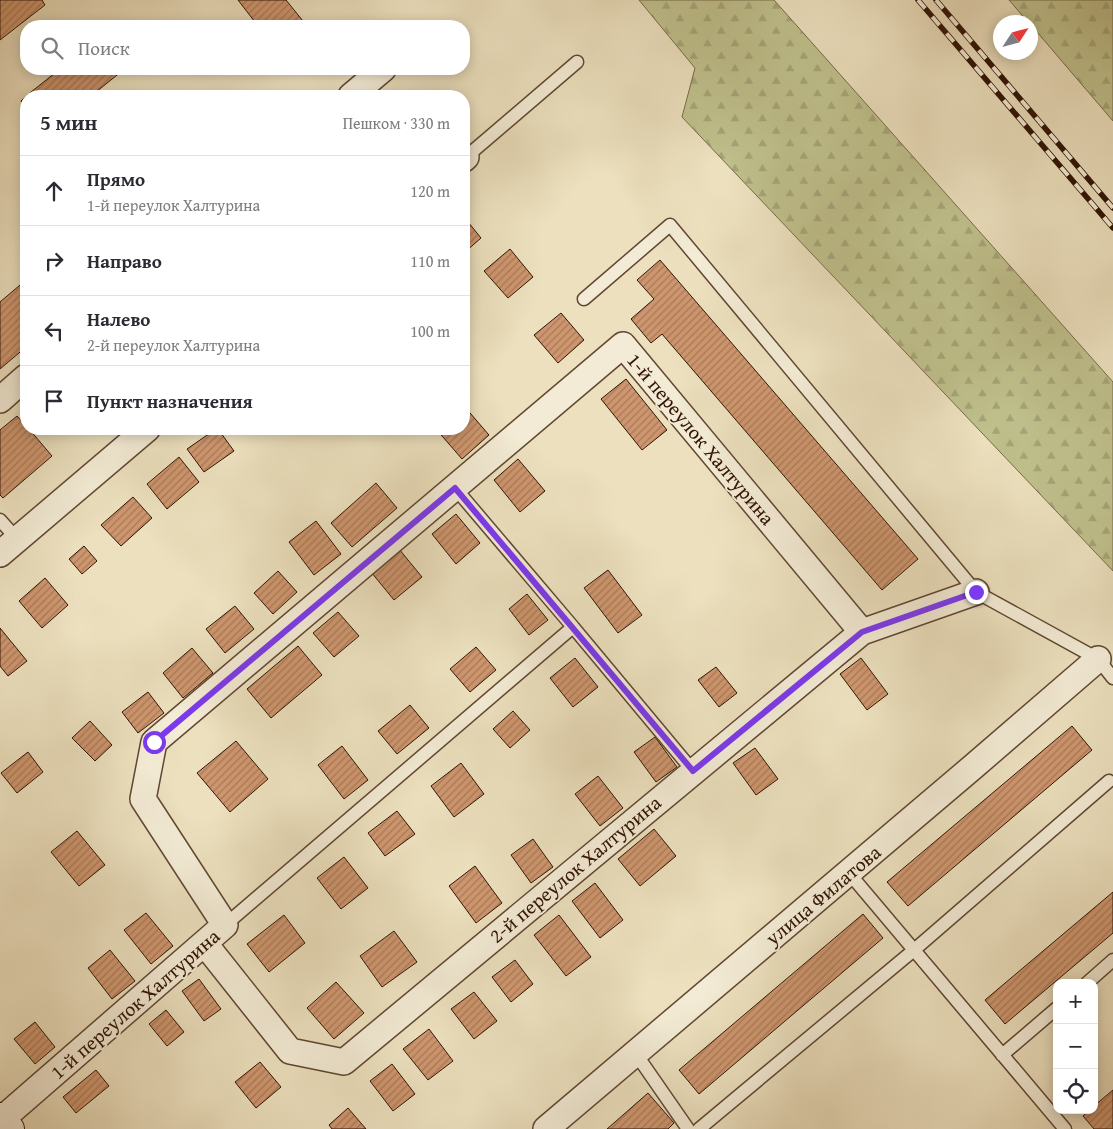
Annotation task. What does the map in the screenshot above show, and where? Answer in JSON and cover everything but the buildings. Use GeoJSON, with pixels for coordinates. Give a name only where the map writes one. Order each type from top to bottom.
{"type":"FeatureCollection","features":[{"type":"Feature","properties":{"kind":"street"},"geometry":{"type":"LineString","coordinates":[[358,90],[376,75]]}},
{"type":"Feature","properties":{"kind":"street","name":"1-й переулок Халтурина"},"geometry":{"type":"LineString","coordinates":[[4,1122],[226,925],[143,799],[154,742],[623,345],[862,632]]}},
{"type":"Feature","properties":{"kind":"street"},"geometry":{"type":"LineString","coordinates":[[0,400],[20,382]]}},
{"type":"Feature","properties":{"kind":"street"},"geometry":{"type":"LineString","coordinates":[[8,546],[120,437]]}},
{"type":"Feature","properties":{"kind":"street","name":"2-й переулок Халтурина"},"geometry":{"type":"LineString","coordinates":[[205,944],[290,1051],[344,1062],[862,632],[976,592]]}},
{"type":"Feature","properties":{"kind":"street","name":"улица Филатова"},"geometry":{"type":"LineString","coordinates":[[546,1129],[849,873],[1105,669]]}},
{"type":"Feature","properties":{"kind":"lane"},"geometry":{"type":"LineString","coordinates":[[470,154],[577,62]]}},
{"type":"Feature","properties":{"kind":"lane"},"geometry":{"type":"LineString","coordinates":[[584,299],[670,225],[976,592],[1105,669]]}},
{"type":"Feature","properties":{"kind":"lane"},"geometry":{"type":"LineString","coordinates":[[455,488],[693,771]]}},
{"type":"Feature","properties":{"kind":"lane"},"geometry":{"type":"LineString","coordinates":[[0,520],[8,546]]}},
{"type":"Feature","properties":{"kind":"lane"},"geometry":{"type":"LineString","coordinates":[[226,925],[573,627]]}},
{"type":"Feature","properties":{"kind":"lane"},"geometry":{"type":"LineString","coordinates":[[699,1129],[914,950],[1109,781]]}},
{"type":"Feature","properties":{"kind":"lane"},"geometry":{"type":"LineString","coordinates":[[849,873],[1065,1129]]}},
{"type":"Feature","properties":{"kind":"lane"},"geometry":{"type":"LineString","coordinates":[[1092,979],[1113,960]]}},
{"type":"Feature","properties":{"kind":"lane"},"geometry":{"type":"LineString","coordinates":[[1002,1055],[1053,1011]]}},
{"type":"Feature","properties":{"kind":"lane"},"geometry":{"type":"LineString","coordinates":[[636,1054],[688,1129]]}},
{"type":"Feature","properties":{"kind":"green space"},"geometry":{"type":"Polygon","coordinates":[[[639,0],[774,0],[1113,382],[1113,571],[682,117],[695,68],[639,0]]]}},
{"type":"Feature","properties":{"kind":"green space"},"geometry":{"type":"Polygon","coordinates":[[[1009,0],[1113,0],[1113,121],[1038,33],[1038,15],[1022,15],[1009,0]]]}},
{"type":"Feature","properties":{"kind":"railway"},"geometry":{"type":"LineString","coordinates":[[918,0],[1113,228]]}},
{"type":"Feature","properties":{"kind":"railway"},"geometry":{"type":"LineString","coordinates":[[936,0],[1113,208]]}},
{"type":"Feature","properties":{"kind":"route"},"geometry":{"type":"LineString","coordinates":[[154,742],[455,488],[693,771],[862,632],[976,592]]}}]}
